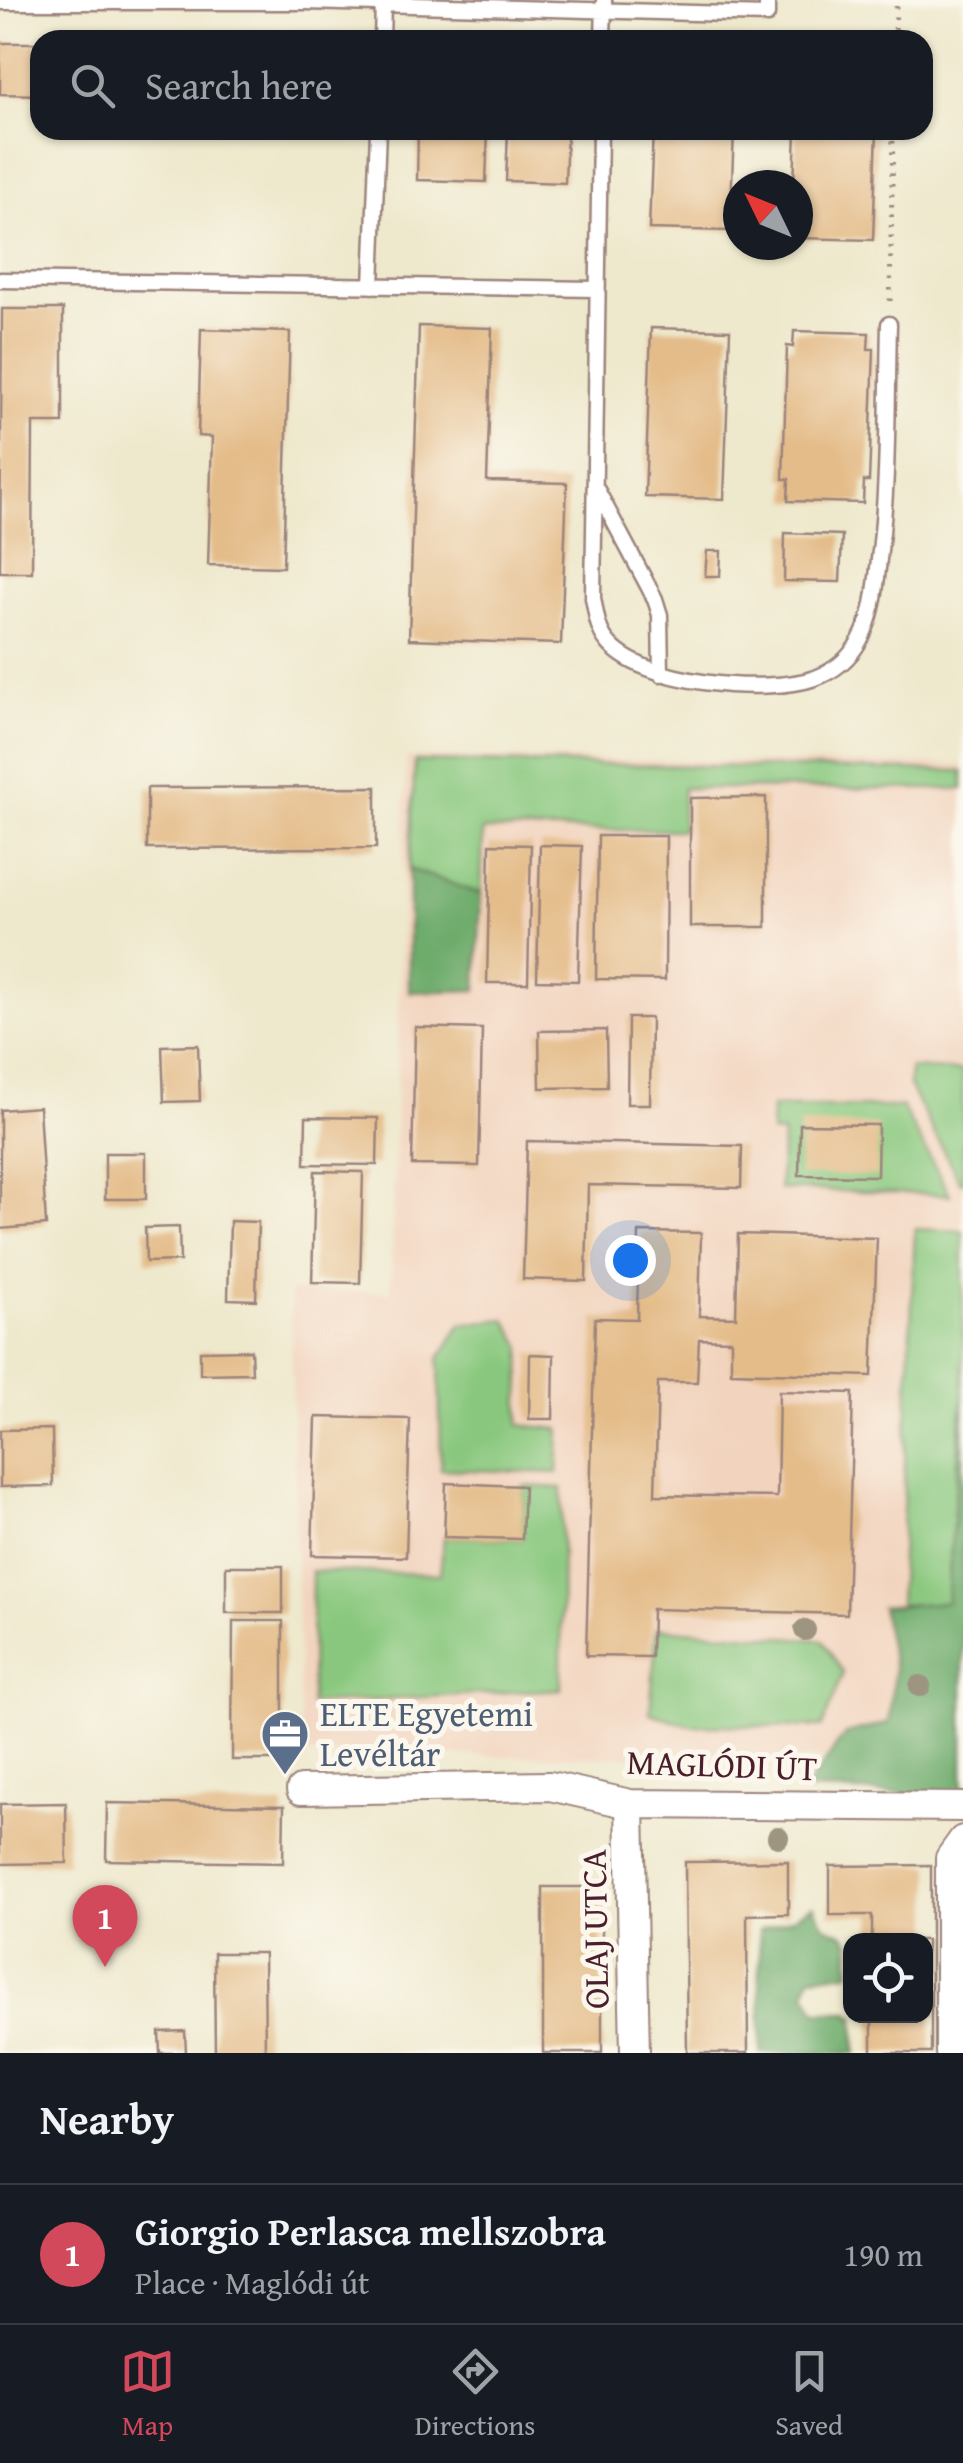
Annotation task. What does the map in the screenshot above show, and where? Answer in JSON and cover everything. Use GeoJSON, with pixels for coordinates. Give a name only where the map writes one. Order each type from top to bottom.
{"type":"FeatureCollection","features":[{"type":"Feature","properties":{"kind":"street","name":"MAGLÓDI ÚT"},"geometry":{"type":"LineString","coordinates":[[300,1790],[550,1786],[630,1804],[963,1808]]}},
{"type":"Feature","properties":{"kind":"street","name":"OLAJ UTCA"},"geometry":{"type":"LineString","coordinates":[[630,1804],[635,2053]]}},
{"type":"Feature","properties":{"kind":"street"},"geometry":{"type":"LineString","coordinates":[[950,2053],[950,1858],[963,1840]]}},
{"type":"Feature","properties":{"kind":"lane"},"geometry":{"type":"LineString","coordinates":[[0,2],[503,4],[767,14],[767,0]]}},
{"type":"Feature","properties":{"kind":"lane"},"geometry":{"type":"LineString","coordinates":[[383,30],[384,4]]}},
{"type":"Feature","properties":{"kind":"lane"},"geometry":{"type":"LineString","coordinates":[[372,286],[378,140]]}},
{"type":"Feature","properties":{"kind":"lane"},"geometry":{"type":"LineString","coordinates":[[600,140],[593,598],[606,640],[632,661],[661,674],[700,682],[799,683],[836,668],[851,654],[870,618],[884,519],[889,324]]}},
{"type":"Feature","properties":{"kind":"lane"},"geometry":{"type":"LineString","coordinates":[[0,280],[596,289]]}},
{"type":"Feature","properties":{"kind":"lane"},"geometry":{"type":"LineString","coordinates":[[596,489],[655,599],[661,628],[661,674]]}},
{"type":"Feature","properties":{"kind":"path"},"geometry":{"type":"LineString","coordinates":[[895,30],[896,0]]}},
{"type":"Feature","properties":{"kind":"path"},"geometry":{"type":"LineString","coordinates":[[889,324],[893,140]]}},
{"type":"Feature","properties":{"kind":"shaded area"},"geometry":{"type":"Polygon","coordinates":[[[406,757],[963,764],[963,1760],[301,1754],[290,1291],[391,1292],[406,757]]]}},
{"type":"Feature","properties":{"kind":"green space"},"geometry":{"type":"Polygon","coordinates":[[[415,761],[963,771],[963,789],[683,788],[682,830],[483,830],[481,894],[409,869],[415,761]]]}},
{"type":"Feature","properties":{"kind":"green space"},"geometry":{"type":"Polygon","coordinates":[[[409,869],[481,894],[477,990],[409,992],[409,869]]]}},
{"type":"Feature","properties":{"kind":"green space"},"geometry":{"type":"Polygon","coordinates":[[[910,1068],[963,1071],[963,1182],[909,1086],[910,1068]]]}},
{"type":"Feature","properties":{"kind":"green space"},"geometry":{"type":"Polygon","coordinates":[[[772,1107],[902,1107],[950,1195],[779,1189],[783,1134],[771,1133],[772,1107]]]}},
{"type":"Feature","properties":{"kind":"green space"},"geometry":{"type":"Polygon","coordinates":[[[915,1229],[963,1231],[963,1398],[947,1603],[899,1605],[915,1229]]]}},
{"type":"Feature","properties":{"kind":"green space"},"geometry":{"type":"Polygon","coordinates":[[[506,1319],[522,1347],[519,1425],[560,1429],[558,1473],[441,1469],[439,1359],[461,1324],[506,1319]]]}},
{"type":"Feature","properties":{"kind":"green space"},"geometry":{"type":"Polygon","coordinates":[[[963,1398],[963,1792],[958,1796],[805,1790],[845,1734],[889,1723],[894,1669],[881,1607],[947,1602],[963,1398]]]}},
{"type":"Feature","properties":{"kind":"green space"},"geometry":{"type":"Polygon","coordinates":[[[524,1486],[562,1488],[561,1689],[311,1704],[312,1571],[440,1574],[444,1537],[521,1539],[524,1486]]]}},
{"type":"Feature","properties":{"kind":"green space"},"geometry":{"type":"Polygon","coordinates":[[[657,1628],[822,1640],[843,1673],[822,1727],[689,1725],[650,1713],[657,1628]]]}},
{"type":"Feature","properties":{"kind":"green space"},"geometry":{"type":"Polygon","coordinates":[[[813,1905],[825,1926],[843,1934],[843,1973],[810,1976],[806,1992],[817,2012],[843,2012],[843,2023],[855,2023],[856,2053],[761,2053],[759,1930],[813,1905]]]}},
{"type":"Feature","properties":{"kind":"building"},"geometry":{"type":"Polygon","coordinates":[[[0,43],[30,43],[30,95],[0,94],[0,43]]]}},
{"type":"Feature","properties":{"kind":"building"},"geometry":{"type":"Polygon","coordinates":[[[418,140],[488,140],[486,182],[417,180],[418,140]]]}},
{"type":"Feature","properties":{"kind":"building"},"geometry":{"type":"Polygon","coordinates":[[[508,140],[567,140],[565,183],[506,181],[508,140]]]}},
{"type":"Feature","properties":{"kind":"building"},"geometry":{"type":"Polygon","coordinates":[[[653,140],[734,140],[732,170],[723,170],[723,231],[649,229],[653,140]]]}},
{"type":"Feature","properties":{"kind":"building"},"geometry":{"type":"Polygon","coordinates":[[[796,140],[877,140],[873,240],[813,238],[813,170],[795,170],[796,140]]]}},
{"type":"Feature","properties":{"kind":"building"},"geometry":{"type":"Polygon","coordinates":[[[2,309],[63,309],[63,423],[33,423],[32,572],[0,572],[2,309]]]}},
{"type":"Feature","properties":{"kind":"building"},"geometry":{"type":"Polygon","coordinates":[[[419,326],[492,328],[487,481],[567,483],[561,644],[409,639],[419,326]]]}},
{"type":"Feature","properties":{"kind":"building"},"geometry":{"type":"Polygon","coordinates":[[[651,328],[730,330],[724,499],[645,497],[651,328]]]}},
{"type":"Feature","properties":{"kind":"building"},"geometry":{"type":"Polygon","coordinates":[[[201,329],[290,332],[283,567],[208,565],[212,437],[198,436],[201,329]]]}},
{"type":"Feature","properties":{"kind":"building"},"geometry":{"type":"Polygon","coordinates":[[[794,331],[869,333],[868,349],[874,349],[869,481],[864,481],[863,503],[788,501],[789,479],[783,479],[787,346],[793,347],[794,331]]]}},
{"type":"Feature","properties":{"kind":"building"},"geometry":{"type":"Polygon","coordinates":[[[785,533],[842,535],[840,582],[784,581],[785,533]]]}},
{"type":"Feature","properties":{"kind":"building"},"geometry":{"type":"Polygon","coordinates":[[[707,551],[721,551],[720,576],[705,576],[707,551]]]}},
{"type":"Feature","properties":{"kind":"building"},"geometry":{"type":"Polygon","coordinates":[[[376,787],[376,848],[147,849],[147,788],[376,787]]]}},
{"type":"Feature","properties":{"kind":"building"},"geometry":{"type":"Polygon","coordinates":[[[766,797],[766,927],[690,927],[690,798],[766,797]]]}},
{"type":"Feature","properties":{"kind":"building"},"geometry":{"type":"Polygon","coordinates":[[[598,836],[666,836],[665,980],[596,979],[598,836]]]}},
{"type":"Feature","properties":{"kind":"building"},"geometry":{"type":"Polygon","coordinates":[[[490,844],[531,845],[528,983],[487,983],[490,844]]]}},
{"type":"Feature","properties":{"kind":"building"},"geometry":{"type":"Polygon","coordinates":[[[540,845],[582,846],[578,981],[537,980],[540,845]]]}},
{"type":"Feature","properties":{"kind":"building"},"geometry":{"type":"Polygon","coordinates":[[[628,1018],[651,1018],[650,1104],[627,1104],[628,1018]]]}},
{"type":"Feature","properties":{"kind":"building"},"geometry":{"type":"Polygon","coordinates":[[[415,1027],[482,1029],[479,1166],[412,1165],[415,1027]]]}},
{"type":"Feature","properties":{"kind":"building"},"geometry":{"type":"Polygon","coordinates":[[[606,1030],[607,1087],[540,1088],[539,1031],[606,1030]]]}},
{"type":"Feature","properties":{"kind":"building"},"geometry":{"type":"Polygon","coordinates":[[[198,1045],[200,1101],[164,1102],[162,1046],[198,1045]]]}},
{"type":"Feature","properties":{"kind":"building"},"geometry":{"type":"Polygon","coordinates":[[[39,1107],[46,1225],[0,1229],[0,1110],[39,1107]]]}},
{"type":"Feature","properties":{"kind":"building"},"geometry":{"type":"Polygon","coordinates":[[[306,1117],[378,1118],[377,1165],[305,1164],[306,1117]]]}},
{"type":"Feature","properties":{"kind":"building"},"geometry":{"type":"Polygon","coordinates":[[[800,1124],[878,1125],[877,1176],[799,1175],[800,1124]]]}},
{"type":"Feature","properties":{"kind":"building"},"geometry":{"type":"Polygon","coordinates":[[[527,1141],[742,1146],[741,1188],[588,1185],[586,1281],[523,1279],[527,1141]]]}},
{"type":"Feature","properties":{"kind":"building"},"geometry":{"type":"Polygon","coordinates":[[[105,1153],[146,1153],[146,1199],[105,1199],[105,1153]]]}},
{"type":"Feature","properties":{"kind":"building"},"geometry":{"type":"Polygon","coordinates":[[[315,1171],[363,1172],[360,1283],[312,1282],[315,1171]]]}},
{"type":"Feature","properties":{"kind":"building"},"geometry":{"type":"Polygon","coordinates":[[[230,1221],[258,1222],[256,1300],[228,1299],[230,1221]]]}},
{"type":"Feature","properties":{"kind":"building"},"geometry":{"type":"Polygon","coordinates":[[[179,1227],[180,1261],[146,1262],[145,1228],[179,1227]]]}},
{"type":"Feature","properties":{"kind":"building"},"geometry":{"type":"Polygon","coordinates":[[[639,1232],[701,1233],[699,1316],[736,1317],[738,1234],[877,1238],[872,1376],[731,1372],[731,1340],[699,1339],[697,1382],[658,1382],[655,1495],[777,1497],[779,1391],[853,1393],[847,1614],[652,1609],[651,1657],[586,1656],[595,1318],[637,1319],[639,1232]]]}},
{"type":"Feature","properties":{"kind":"building"},"geometry":{"type":"Polygon","coordinates":[[[251,1350],[252,1373],[200,1374],[200,1351],[251,1350]]]}},
{"type":"Feature","properties":{"kind":"building"},"geometry":{"type":"Polygon","coordinates":[[[530,1354],[554,1355],[553,1419],[529,1419],[530,1354]]]}},
{"type":"Feature","properties":{"kind":"building"},"geometry":{"type":"Polygon","coordinates":[[[316,1417],[410,1419],[406,1557],[312,1555],[316,1417]]]}},
{"type":"Feature","properties":{"kind":"building"},"geometry":{"type":"Polygon","coordinates":[[[52,1429],[53,1486],[0,1487],[0,1430],[52,1429]]]}},
{"type":"Feature","properties":{"kind":"building"},"geometry":{"type":"Polygon","coordinates":[[[446,1483],[524,1486],[522,1539],[444,1537],[446,1483]]]}},
{"type":"Feature","properties":{"kind":"building"},"geometry":{"type":"Polygon","coordinates":[[[226,1566],[283,1566],[283,1613],[226,1613],[226,1566]]]}},
{"type":"Feature","properties":{"kind":"building"},"geometry":{"type":"Polygon","coordinates":[[[233,1621],[283,1621],[283,1760],[232,1760],[233,1621]]]}},
{"type":"Feature","properties":{"kind":"building"},"geometry":{"type":"Polygon","coordinates":[[[66,1803],[67,1863],[0,1864],[0,1804],[66,1803]]]}},
{"type":"Feature","properties":{"kind":"building"},"geometry":{"type":"Polygon","coordinates":[[[107,1803],[284,1806],[283,1863],[106,1860],[107,1803]]]}},
{"type":"Feature","properties":{"kind":"building"},"geometry":{"type":"Polygon","coordinates":[[[788,1861],[788,1914],[747,1915],[748,2053],[687,2053],[685,1862],[788,1861]]]}},
{"type":"Feature","properties":{"kind":"building"},"geometry":{"type":"Polygon","coordinates":[[[931,1865],[931,1933],[872,1933],[872,1915],[830,1915],[830,1866],[931,1865]]]}},
{"type":"Feature","properties":{"kind":"building"},"geometry":{"type":"Polygon","coordinates":[[[543,1887],[602,1887],[602,2053],[543,2053],[543,1887]]]}},
{"type":"Feature","properties":{"kind":"building"},"geometry":{"type":"Polygon","coordinates":[[[214,1953],[264,1953],[265,2053],[215,2053],[214,1953]]]}},
{"type":"Feature","properties":{"kind":"building"},"geometry":{"type":"Polygon","coordinates":[[[872,2023],[931,2023],[931,2053],[872,2053],[872,2023]]]}},
{"type":"Feature","properties":{"kind":"building"},"geometry":{"type":"Polygon","coordinates":[[[185,2031],[186,2053],[160,2053],[159,2032],[185,2031]]]}},
{"type":"Feature","properties":{"kind":"place","name":"ELTE Egyetemi Levéltár"},"geometry":{"type":"Point","coordinates":[285,1776]}},
{"type":"Feature","properties":{"kind":"place","name":"Giorgio Perlasca mellszobra"},"geometry":{"type":"Point","coordinates":[105,1967]}}]}
